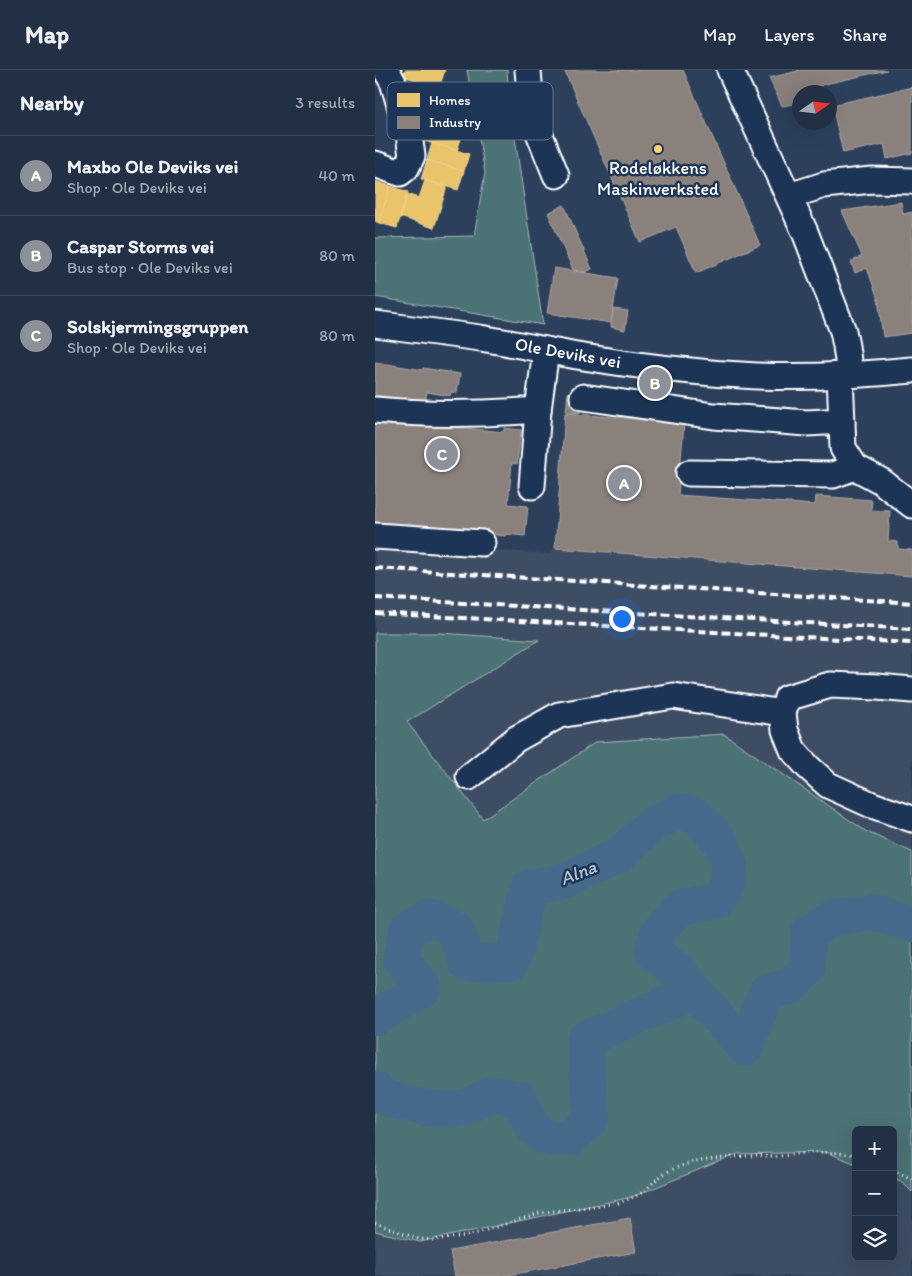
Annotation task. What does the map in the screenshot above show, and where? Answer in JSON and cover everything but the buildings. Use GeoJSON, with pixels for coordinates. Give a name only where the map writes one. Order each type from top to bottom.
{"type":"FeatureCollection","features":[{"type":"Feature","properties":{"kind":"street"},"geometry":{"type":"LineString","coordinates":[[386,70],[393,82]]}},
{"type":"Feature","properties":{"kind":"street"},"geometry":{"type":"LineString","coordinates":[[730,70],[805,232],[843,331],[846,346],[842,421],[843,448],[855,467],[881,481],[912,505]]}},
{"type":"Feature","properties":{"kind":"street"},"geometry":{"type":"LineString","coordinates":[[375,164],[400,173],[406,168],[413,156],[410,140]]}},
{"type":"Feature","properties":{"kind":"street"},"geometry":{"type":"LineString","coordinates":[[542,140],[556,174]]}},
{"type":"Feature","properties":{"kind":"street"},"geometry":{"type":"LineString","coordinates":[[789,196],[824,185],[872,180],[912,181]]}},
{"type":"Feature","properties":{"kind":"street","name":"Ole Deviks vei"},"geometry":{"type":"LineString","coordinates":[[375,324],[481,339],[648,367],[758,376],[845,375],[912,370]]}},
{"type":"Feature","properties":{"kind":"street"},"geometry":{"type":"LineString","coordinates":[[532,486],[538,410],[547,350]]}},
{"type":"Feature","properties":{"kind":"street"},"geometry":{"type":"LineString","coordinates":[[583,397],[714,416],[807,423],[842,421]]}},
{"type":"Feature","properties":{"kind":"street"},"geometry":{"type":"LineString","coordinates":[[375,410],[469,413],[538,410]]}},
{"type":"Feature","properties":{"kind":"street"},"geometry":{"type":"LineString","coordinates":[[689,473],[833,475],[855,467]]}},
{"type":"Feature","properties":{"kind":"street"},"geometry":{"type":"LineString","coordinates":[[375,536],[482,543]]}},
{"type":"Feature","properties":{"kind":"street"},"geometry":{"type":"LineString","coordinates":[[912,690],[830,685],[787,698],[783,713],[785,730],[793,750],[828,785],[872,805],[912,819]]}},
{"type":"Feature","properties":{"kind":"street"},"geometry":{"type":"LineString","coordinates":[[469,777],[516,739],[559,715],[673,696],[783,713]]}},
{"type":"Feature","properties":{"kind":"path"},"geometry":{"type":"LineString","coordinates":[[375,1223],[419,1239],[450,1238],[481,1232],[539,1213],[618,1203],[631,1199],[665,1174],[685,1165],[711,1159],[807,1153],[852,1154]]}},
{"type":"Feature","properties":{"kind":"path"},"geometry":{"type":"LineString","coordinates":[[895,1171],[912,1179]]}},
{"type":"Feature","properties":{"kind":"shaded area"},"geometry":{"type":"Polygon","coordinates":[[[375,542],[550,554],[555,548],[912,576],[912,852],[867,832],[596,742],[483,819],[407,722],[538,640],[440,633],[375,633],[375,542]]]}},
{"type":"Feature","properties":{"kind":"shaded area"},"geometry":{"type":"Polygon","coordinates":[[[826,1152],[852,1162],[852,1261],[897,1261],[897,1180],[901,1181],[912,1191],[912,1276],[375,1276],[375,1231],[420,1242],[632,1197],[737,1154],[826,1152]]]}},
{"type":"Feature","properties":{"kind":"green space"},"geometry":{"type":"Polygon","coordinates":[[[467,70],[507,70],[508,82],[469,82],[467,70]]]}},
{"type":"Feature","properties":{"kind":"green space"},"geometry":{"type":"Polygon","coordinates":[[[479,140],[515,140],[543,325],[375,297],[375,238],[474,236],[485,173],[479,140]]]}},
{"type":"Feature","properties":{"kind":"green space"},"geometry":{"type":"Polygon","coordinates":[[[375,633],[440,633],[539,640],[407,722],[483,819],[596,742],[724,734],[867,832],[912,852],[912,1192],[897,1180],[897,1126],[852,1126],[852,1162],[826,1152],[737,1154],[632,1197],[420,1242],[375,1231],[375,633]]]}},
{"type":"Feature","properties":{"kind":"waterway","name":"Alna"},"geometry":{"type":"LineString","coordinates":[[375,1017],[424,987],[401,960],[407,930],[429,918],[456,929],[467,963],[512,961],[530,887],[565,881],[619,855],[652,825],[678,811],[697,816],[722,844],[730,865],[726,886],[715,901],[680,908],[659,929],[653,951],[680,973],[695,991]]}},
{"type":"Feature","properties":{"kind":"waterway","name":"Alna"},"geometry":{"type":"LineString","coordinates":[[375,1089],[379,1096],[423,1108],[451,1110],[467,1107],[492,1094],[520,1099],[531,1123],[539,1133],[551,1138],[571,1138],[592,1117],[584,1040],[695,991],[745,1048],[766,993],[790,986],[807,970],[809,932],[830,919],[870,912],[912,924]]}},
{"type":"Feature","properties":{"kind":"railway"},"geometry":{"type":"LineString","coordinates":[[375,568],[912,603]]}},
{"type":"Feature","properties":{"kind":"railway"},"geometry":{"type":"LineString","coordinates":[[375,598],[912,629]]}},
{"type":"Feature","properties":{"kind":"railway"},"geometry":{"type":"LineString","coordinates":[[375,613],[912,643]]}},
{"type":"Feature","properties":{"kind":"place","name":"Rodeløkkens Maskinverksted"},"geometry":{"type":"Point","coordinates":[658,149]}},
{"type":"Feature","properties":{"kind":"place","name":"Caspar Storms vei"},"geometry":{"type":"Point","coordinates":[655,383]}},
{"type":"Feature","properties":{"kind":"place","name":"Solskjermingsgruppen"},"geometry":{"type":"Point","coordinates":[442,454]}},
{"type":"Feature","properties":{"kind":"place","name":"Maxbo Ole Deviks vei"},"geometry":{"type":"Point","coordinates":[624,483]}}]}
